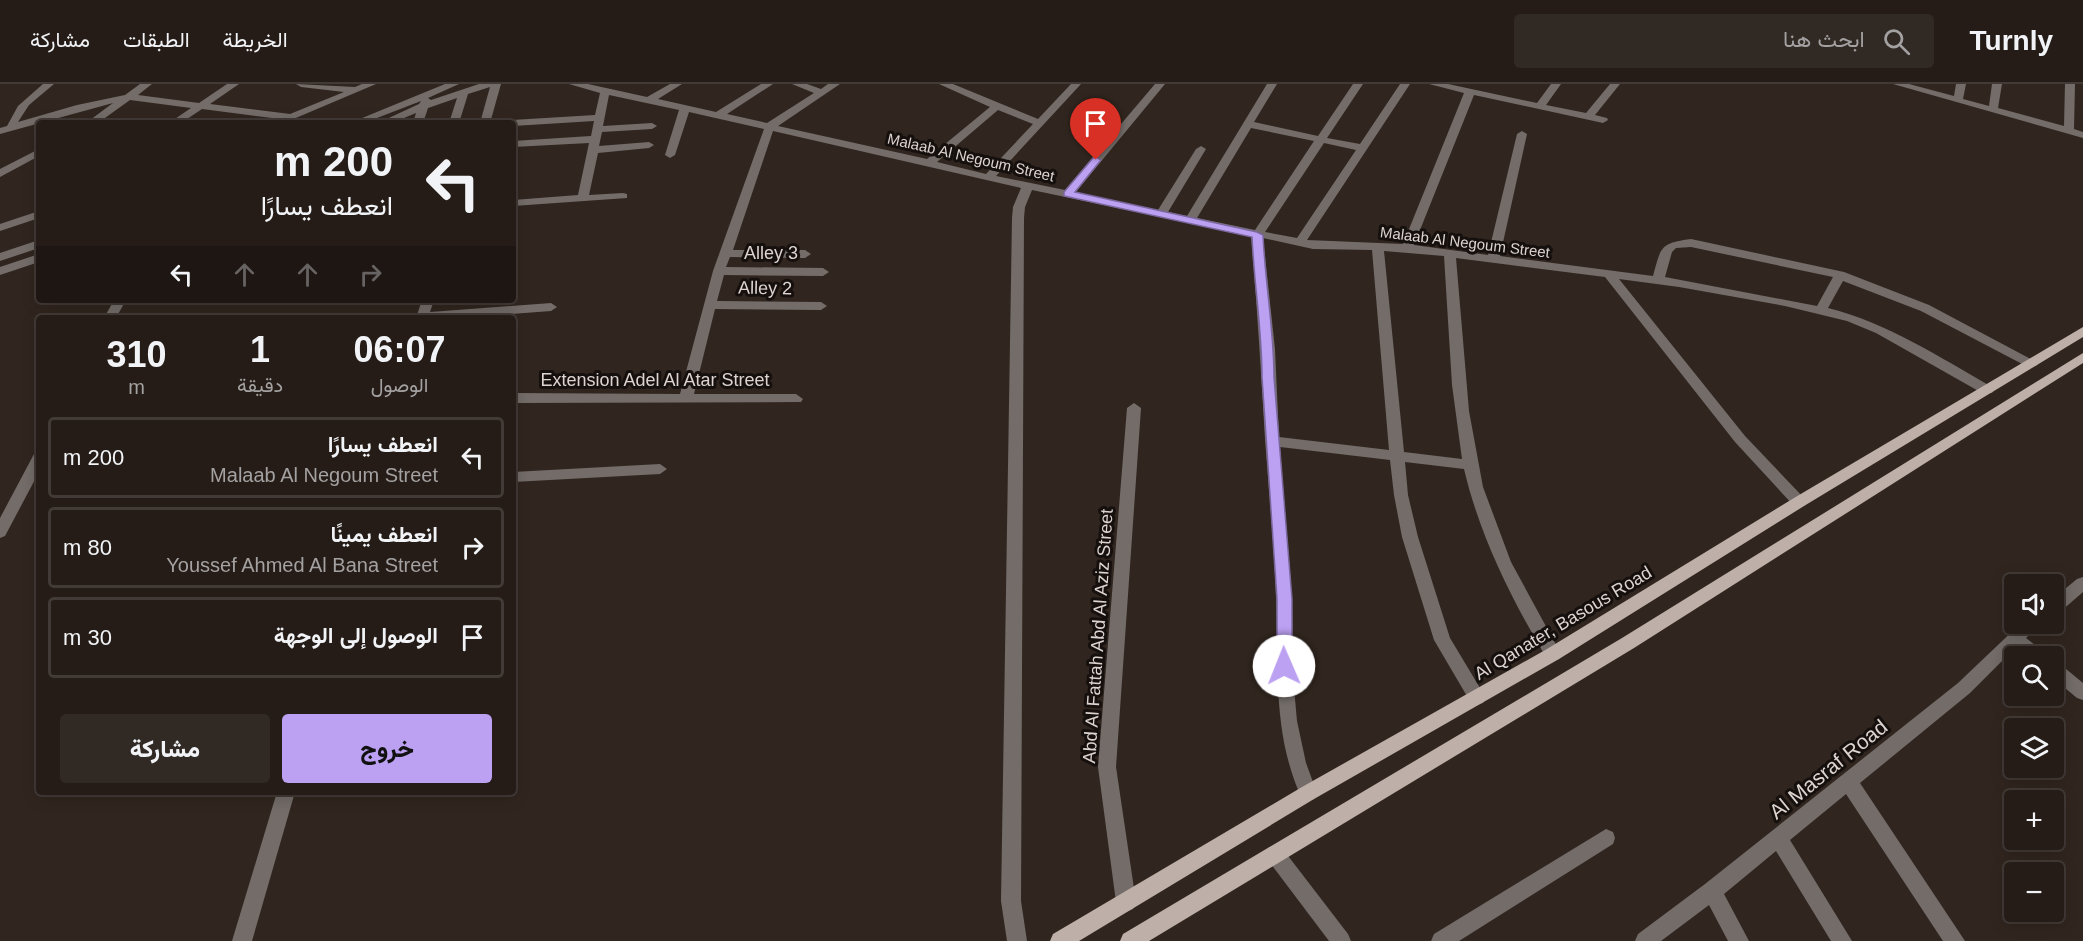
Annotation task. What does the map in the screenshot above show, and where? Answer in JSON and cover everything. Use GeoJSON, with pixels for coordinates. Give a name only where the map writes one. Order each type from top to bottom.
{"type":"FeatureCollection","features":[{"type":"Feature","properties":{"kind":"main road","name":"Al Qanater, Basous Road"},"geometry":{"type":"LineString","coordinates":[[1060,941],[1308,793],[1553,654],[2083,331]]}},
{"type":"Feature","properties":{"kind":"main road"},"geometry":{"type":"LineString","coordinates":[[1130,941],[1628,643],[2083,357]]}},
{"type":"Feature","properties":{"kind":"street"},"geometry":{"type":"LineString","coordinates":[[11,128],[22,105],[49,84]]}},
{"type":"Feature","properties":{"kind":"street"},"geometry":{"type":"LineString","coordinates":[[95,120],[147,84]]}},
{"type":"Feature","properties":{"kind":"street"},"geometry":{"type":"LineString","coordinates":[[178,120],[234,84]]}},
{"type":"Feature","properties":{"kind":"street"},"geometry":{"type":"LineString","coordinates":[[301,84],[357,90]]}},
{"type":"Feature","properties":{"kind":"street"},"geometry":{"type":"LineString","coordinates":[[284,120],[370,84]]}},
{"type":"Feature","properties":{"kind":"street"},"geometry":{"type":"LineString","coordinates":[[390,120],[489,84]]}},
{"type":"Feature","properties":{"kind":"street"},"geometry":{"type":"LineString","coordinates":[[486,120],[496,84]]}},
{"type":"Feature","properties":{"kind":"street","name":"Malaab Al Negoum Street"},"geometry":{"type":"LineString","coordinates":[[574,84],[770,126],[988,178],[1257,235],[1328,247],[1377,245],[1407,248],[1658,281],[1731,292],[1821,310],[1881,330],[1987,390]]}},
{"type":"Feature","properties":{"kind":"street"},"geometry":{"type":"LineString","coordinates":[[582,199],[608,91],[624,84]]}},
{"type":"Feature","properties":{"kind":"street"},"geometry":{"type":"LineString","coordinates":[[648,101],[677,84]]}},
{"type":"Feature","properties":{"kind":"street"},"geometry":{"type":"LineString","coordinates":[[717,116],[768,84]]}},
{"type":"Feature","properties":{"kind":"street"},"geometry":{"type":"LineString","coordinates":[[797,84],[823,93]]}},
{"type":"Feature","properties":{"kind":"street"},"geometry":{"type":"LineString","coordinates":[[686,398],[719,271],[770,126],[835,84]]}},
{"type":"Feature","properties":{"kind":"street"},"geometry":{"type":"LineString","coordinates":[[944,84],[1039,123]]}},
{"type":"Feature","properties":{"kind":"street"},"geometry":{"type":"LineString","coordinates":[[988,178],[1075,84]]}},
{"type":"Feature","properties":{"kind":"street"},"geometry":{"type":"LineString","coordinates":[[1068,194],[1160,84]]}},
{"type":"Feature","properties":{"kind":"street"},"geometry":{"type":"LineString","coordinates":[[1190,220],[1272,84]]}},
{"type":"Feature","properties":{"kind":"street"},"geometry":{"type":"LineString","coordinates":[[1308,793],[1298,763],[1286,699],[1284,599],[1257,235],[1358,84]]}},
{"type":"Feature","properties":{"kind":"street"},"geometry":{"type":"LineString","coordinates":[[1300,242],[1405,84]]}},
{"type":"Feature","properties":{"kind":"street"},"geometry":{"type":"LineString","coordinates":[[1434,84],[1603,120]]}},
{"type":"Feature","properties":{"kind":"street"},"geometry":{"type":"LineString","coordinates":[[1407,248],[1475,93],[1487,84]]}},
{"type":"Feature","properties":{"kind":"street"},"geometry":{"type":"LineString","coordinates":[[1540,106],[1556,84]]}},
{"type":"Feature","properties":{"kind":"street"},"geometry":{"type":"LineString","coordinates":[[1588,117],[1615,84]]}},
{"type":"Feature","properties":{"kind":"street"},"geometry":{"type":"LineString","coordinates":[[1898,84],[2083,135]]}},
{"type":"Feature","properties":{"kind":"street"},"geometry":{"type":"LineString","coordinates":[[1958,100],[1960,84]]}},
{"type":"Feature","properties":{"kind":"street"},"geometry":{"type":"LineString","coordinates":[[1993,110],[1997,84]]}},
{"type":"Feature","properties":{"kind":"street"},"geometry":{"type":"LineString","coordinates":[[2069,131],[2070,84]]}},
{"type":"Feature","properties":{"kind":"street"},"geometry":{"type":"LineString","coordinates":[[362,120],[449,85]]}},
{"type":"Feature","properties":{"kind":"street"},"geometry":{"type":"LineString","coordinates":[[419,120],[430,92]]}},
{"type":"Feature","properties":{"kind":"street"},"geometry":{"type":"LineString","coordinates":[[455,120],[464,92]]}},
{"type":"Feature","properties":{"kind":"street"},"geometry":{"type":"LineString","coordinates":[[38,120],[81,107],[128,97],[292,117]]}},
{"type":"Feature","properties":{"kind":"street"},"geometry":{"type":"LineString","coordinates":[[929,163],[997,106]]}},
{"type":"Feature","properties":{"kind":"street"},"geometry":{"type":"LineString","coordinates":[[670,154],[685,109]]}},
{"type":"Feature","properties":{"kind":"street"},"geometry":{"type":"LineString","coordinates":[[0,131],[36,120]]}},
{"type":"Feature","properties":{"kind":"street"},"geometry":{"type":"LineString","coordinates":[[516,124],[596,134],[649,146]]}},
{"type":"Feature","properties":{"kind":"street"},"geometry":{"type":"LineString","coordinates":[[1248,124],[1362,148]]}},
{"type":"Feature","properties":{"kind":"street"},"geometry":{"type":"LineString","coordinates":[[516,144],[652,126]]}},
{"type":"Feature","properties":{"kind":"street"},"geometry":{"type":"LineString","coordinates":[[1493,260],[1522,134]]}},
{"type":"Feature","properties":{"kind":"street"},"geometry":{"type":"LineString","coordinates":[[1161,213],[1201,149]]}},
{"type":"Feature","properties":{"kind":"street"},"geometry":{"type":"LineString","coordinates":[[0,174],[36,154]]}},
{"type":"Feature","properties":{"kind":"street"},"geometry":{"type":"LineString","coordinates":[[1017,941],[1011,889],[1018,218],[1022,196],[1028,186]]}},
{"type":"Feature","properties":{"kind":"street"},"geometry":{"type":"LineString","coordinates":[[516,203],[623,196]]}},
{"type":"Feature","properties":{"kind":"street"},"geometry":{"type":"LineString","coordinates":[[0,228],[36,215]]}},
{"type":"Feature","properties":{"kind":"street"},"geometry":{"type":"LineString","coordinates":[[1658,281],[1666,250],[1680,243],[1691,243],[1840,275],[1925,308],[2031,363]]}},
{"type":"Feature","properties":{"kind":"street"},"geometry":{"type":"LineString","coordinates":[[0,257],[36,245]]}},
{"type":"Feature","properties":{"kind":"street"},"geometry":{"type":"LineString","coordinates":[[1377,245],[1397,455],[1410,537],[1435,621],[1451,658],[1477,698]]}},
{"type":"Feature","properties":{"kind":"street"},"geometry":{"type":"LineString","coordinates":[[725,253],[805,254]]}},
{"type":"Feature","properties":{"kind":"street"},"geometry":{"type":"LineString","coordinates":[[1450,254],[1459,393],[1470,465],[1482,505],[1507,571],[1532,621],[1553,654]]}},
{"type":"Feature","properties":{"kind":"street"},"geometry":{"type":"LineString","coordinates":[[0,271],[36,259]]}},
{"type":"Feature","properties":{"kind":"street","name":"Alley 3"},"geometry":{"type":"LineString","coordinates":[[719,271],[823,272]]}},
{"type":"Feature","properties":{"kind":"street"},"geometry":{"type":"LineString","coordinates":[[1821,310],[1840,275]]}},
{"type":"Feature","properties":{"kind":"street"},"geometry":{"type":"LineString","coordinates":[[1610,276],[1740,439],[1799,502]]}},
{"type":"Feature","properties":{"kind":"street","name":"Alley 2"},"geometry":{"type":"LineString","coordinates":[[709,305],[821,306]]}},
{"type":"Feature","properties":{"kind":"street"},"geometry":{"type":"LineString","coordinates":[[448,315],[551,307]]}},
{"type":"Feature","properties":{"kind":"street","name":"Extension Adel Al Atar Street"},"geometry":{"type":"LineString","coordinates":[[516,398],[796,399]]}},
{"type":"Feature","properties":{"kind":"street","name":"Abd Al Fattah Abd Al Aziz Street"},"geometry":{"type":"LineString","coordinates":[[1126,902],[1110,807],[1107,757],[1134,408]]}},
{"type":"Feature","properties":{"kind":"street"},"geometry":{"type":"LineString","coordinates":[[1274,441],[1470,465]]}},
{"type":"Feature","properties":{"kind":"street"},"geometry":{"type":"LineString","coordinates":[[0,532],[36,464]]}},
{"type":"Feature","properties":{"kind":"street"},"geometry":{"type":"LineString","coordinates":[[516,477],[660,470]]}},
{"type":"Feature","properties":{"kind":"street"},"geometry":{"type":"LineString","coordinates":[[2064,599],[2083,583]]}},
{"type":"Feature","properties":{"kind":"street","name":"Al Masraf Road"},"geometry":{"type":"LineString","coordinates":[[1645,941],[1849,782],[1964,687],[2019,634]]}},
{"type":"Feature","properties":{"kind":"street"},"geometry":{"type":"LineString","coordinates":[[2014,638],[2024,646]]}},
{"type":"Feature","properties":{"kind":"street"},"geometry":{"type":"LineString","coordinates":[[2064,677],[2083,693]]}},
{"type":"Feature","properties":{"kind":"street"},"geometry":{"type":"LineString","coordinates":[[1849,782],[1955,941]]}},
{"type":"Feature","properties":{"kind":"street"},"geometry":{"type":"LineString","coordinates":[[242,941],[285,795]]}},
{"type":"Feature","properties":{"kind":"street"},"geometry":{"type":"LineString","coordinates":[[1778,837],[1842,941]]}},
{"type":"Feature","properties":{"kind":"street"},"geometry":{"type":"LineString","coordinates":[[1441,941],[1606,838]]}},
{"type":"Feature","properties":{"kind":"street"},"geometry":{"type":"LineString","coordinates":[[1275,854],[1341,941]]}},
{"type":"Feature","properties":{"kind":"street"},"geometry":{"type":"LineString","coordinates":[[1712,891],[1739,941]]}},
{"type":"Feature","properties":{"kind":"route"},"geometry":{"type":"LineString","coordinates":[[1096,160],[1068,194],[1257,235],[1259,275],[1268,349],[1284,599],[1284,666]]}}]}
